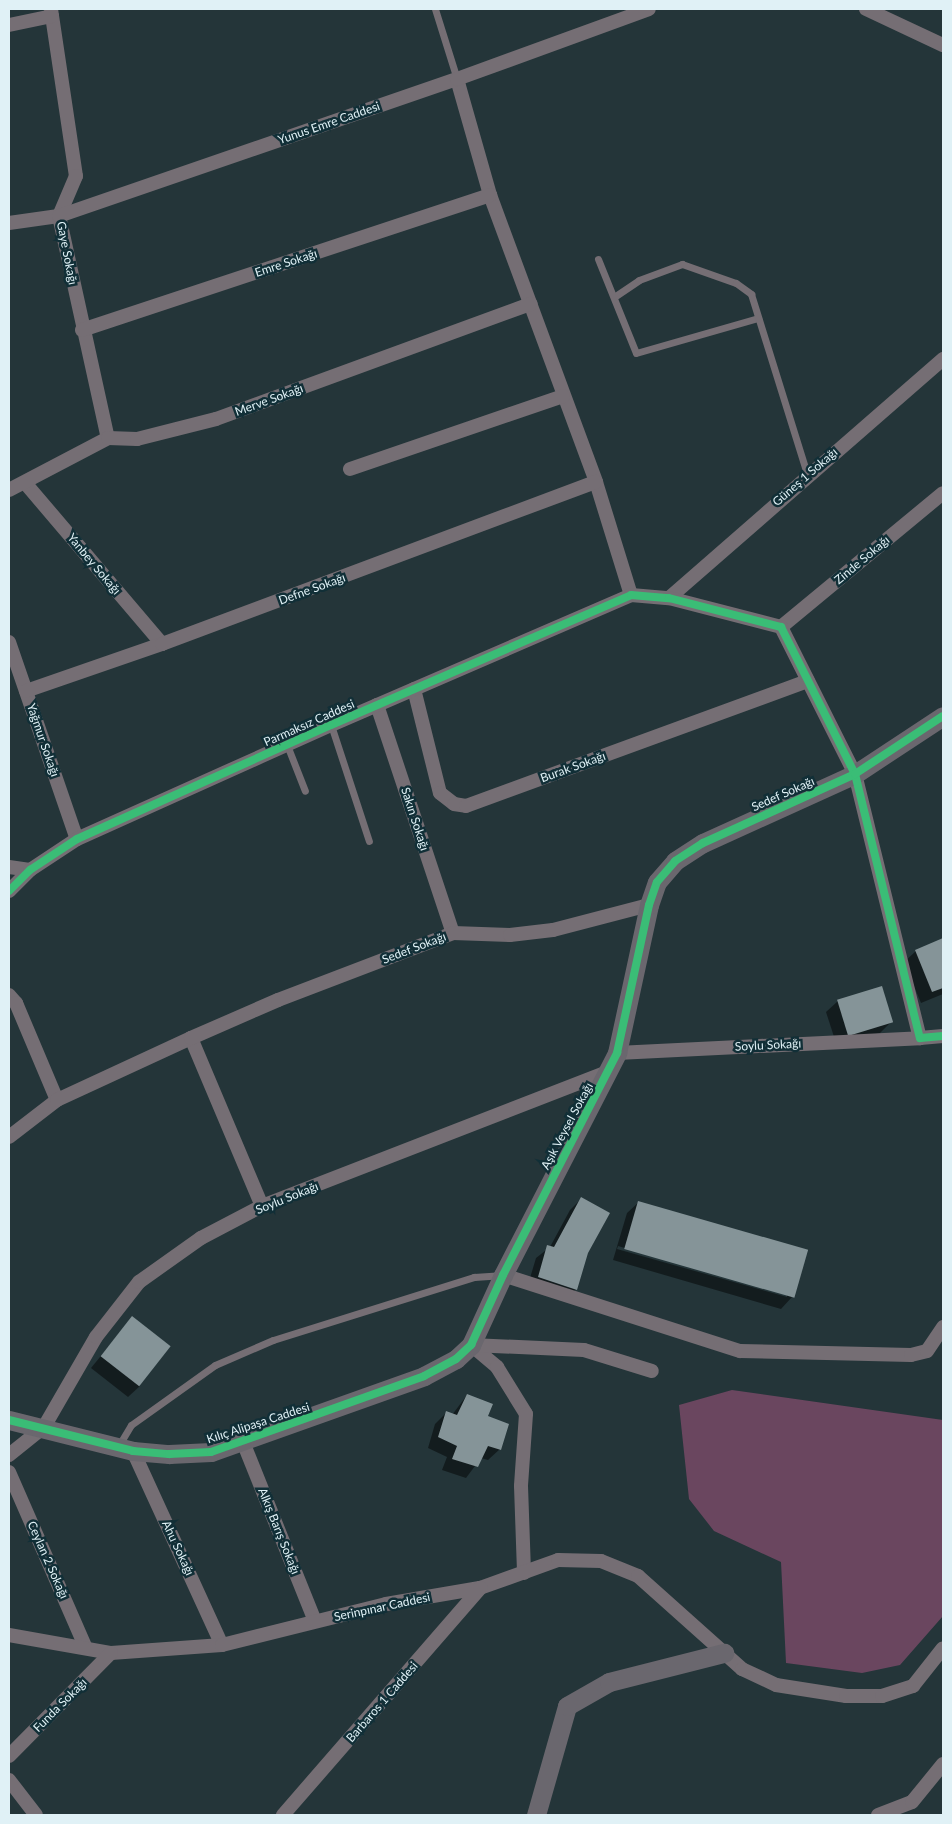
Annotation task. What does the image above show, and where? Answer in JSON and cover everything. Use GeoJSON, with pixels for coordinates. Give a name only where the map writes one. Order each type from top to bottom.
{"type":"FeatureCollection","features":[{"type":"Feature","properties":{"kind":"street"},"geometry":{"type":"LineString","coordinates":[[866,9],[943,45]]}},
{"type":"Feature","properties":{"kind":"street","name":"Yunus Emre Caddesi"},"geometry":{"type":"LineString","coordinates":[[9,224],[59,216],[457,79],[647,10]]}},
{"type":"Feature","properties":{"kind":"street"},"geometry":{"type":"LineString","coordinates":[[9,25],[52,12]]}},
{"type":"Feature","properties":{"kind":"street","name":"Gaye Sokağı"},"geometry":{"type":"LineString","coordinates":[[52,12],[76,176],[59,216],[82,330],[108,438]]}},
{"type":"Feature","properties":{"kind":"street"},"geometry":{"type":"LineString","coordinates":[[457,79],[490,195],[596,482],[631,595],[669,598],[781,627],[855,774],[920,1038]]}},
{"type":"Feature","properties":{"kind":"street","name":"Emre Sokağı"},"geometry":{"type":"LineString","coordinates":[[82,330],[490,195]]}},
{"type":"Feature","properties":{"kind":"street","name":"Merve Sokağı"},"geometry":{"type":"LineString","coordinates":[[108,438],[137,439],[216,419],[531,304]]}},
{"type":"Feature","properties":{"kind":"street","name":"Güneş 1 Sokağı"},"geometry":{"type":"LineString","coordinates":[[669,598],[807,474],[943,359]]}},
{"type":"Feature","properties":{"kind":"street"},"geometry":{"type":"LineString","coordinates":[[350,469],[563,396]]}},
{"type":"Feature","properties":{"kind":"street"},"geometry":{"type":"LineString","coordinates":[[9,490],[26,484],[108,438]]}},
{"type":"Feature","properties":{"kind":"street","name":"Defne Sokağı"},"geometry":{"type":"LineString","coordinates":[[26,691],[162,644],[596,482]]}},
{"type":"Feature","properties":{"kind":"street","name":"Yanbey Sokağı"},"geometry":{"type":"LineString","coordinates":[[26,484],[162,644]]}},
{"type":"Feature","properties":{"kind":"street","name":"Zinde Sokağı"},"geometry":{"type":"LineString","coordinates":[[781,627],[943,493]]}},
{"type":"Feature","properties":{"kind":"street","name":"Parmaksız Caddesi"},"geometry":{"type":"LineString","coordinates":[[9,891],[30,870],[77,838],[631,595]]}},
{"type":"Feature","properties":{"kind":"street","name":"Yağmur Sokağı"},"geometry":{"type":"LineString","coordinates":[[9,642],[77,838]]}},
{"type":"Feature","properties":{"kind":"street","name":"Burak Sokağı"},"geometry":{"type":"LineString","coordinates":[[414,689],[440,793],[454,804],[466,806],[808,682]]}},
{"type":"Feature","properties":{"kind":"street","name":"Sakın Sokağı"},"geometry":{"type":"LineString","coordinates":[[377,705],[452,933]]}},
{"type":"Feature","properties":{"kind":"street","name":"Sedef Sokağı"},"geometry":{"type":"LineString","coordinates":[[9,1137],[57,1100],[191,1038],[278,1000],[452,933],[510,935],[553,930],[649,905],[663,875],[675,862],[703,843],[855,774],[943,716]]}},
{"type":"Feature","properties":{"kind":"street"},"geometry":{"type":"LineString","coordinates":[[9,867],[30,870]]}},
{"type":"Feature","properties":{"kind":"street","name":"Aşık Veysel Sokağı"},"geometry":{"type":"LineString","coordinates":[[471,1345],[503,1274],[617,1053],[649,905]]}},
{"type":"Feature","properties":{"kind":"street"},"geometry":{"type":"LineString","coordinates":[[9,995],[16,1003],[57,1100]]}},
{"type":"Feature","properties":{"kind":"street","name":"Soylu Sokağı"},"geometry":{"type":"LineString","coordinates":[[617,1053],[943,1036]]}},
{"type":"Feature","properties":{"kind":"street"},"geometry":{"type":"LineString","coordinates":[[191,1038],[262,1206]]}},
{"type":"Feature","properties":{"kind":"street","name":"Soylu Sokağı"},"geometry":{"type":"LineString","coordinates":[[44,1427],[96,1337],[138,1282],[201,1238],[262,1206],[608,1072]]}},
{"type":"Feature","properties":{"kind":"street"},"geometry":{"type":"LineString","coordinates":[[503,1274],[740,1351],[911,1355],[927,1351],[943,1327]]}},
{"type":"Feature","properties":{"kind":"street"},"geometry":{"type":"LineString","coordinates":[[471,1345],[584,1350],[652,1371]]}},
{"type":"Feature","properties":{"kind":"street"},"geometry":{"type":"LineString","coordinates":[[471,1345],[497,1367],[526,1414],[521,1486],[524,1573]]}},
{"type":"Feature","properties":{"kind":"street","name":"Kılıç Alipaşa Caddesi"},"geometry":{"type":"LineString","coordinates":[[9,1420],[44,1427],[125,1449],[169,1454],[211,1452],[424,1376],[456,1359],[471,1345]]}},
{"type":"Feature","properties":{"kind":"street"},"geometry":{"type":"LineString","coordinates":[[9,1455],[44,1427]]}},
{"type":"Feature","properties":{"kind":"street","name":"Alkış Barış Sokağı"},"geometry":{"type":"LineString","coordinates":[[243,1442],[316,1621]]}},
{"type":"Feature","properties":{"kind":"street","name":"Ahu Sokağı"},"geometry":{"type":"LineString","coordinates":[[125,1449],[222,1645]]}},
{"type":"Feature","properties":{"kind":"street","name":"Ceylan 2 Sokağı"},"geometry":{"type":"LineString","coordinates":[[9,1472],[86,1648]]}},
{"type":"Feature","properties":{"kind":"street","name":"Serinpınar Caddesi"},"geometry":{"type":"LineString","coordinates":[[9,1635],[111,1653],[222,1645],[386,1604],[480,1588],[558,1560],[600,1561],[638,1576],[742,1669],[776,1685],[846,1696],[882,1696],[913,1686],[943,1648]]}},
{"type":"Feature","properties":{"kind":"street","name":"Barbaros 1 Caddesi"},"geometry":{"type":"LineString","coordinates":[[283,1815],[480,1588]]}},
{"type":"Feature","properties":{"kind":"street","name":"Funda Sokağı"},"geometry":{"type":"LineString","coordinates":[[9,1756],[111,1653]]}},
{"type":"Feature","properties":{"kind":"street"},"geometry":{"type":"LineString","coordinates":[[536,1815],[567,1706],[609,1682],[724,1653]]}},
{"type":"Feature","properties":{"kind":"street"},"geometry":{"type":"LineString","coordinates":[[878,1815],[912,1802],[943,1764]]}},
{"type":"Feature","properties":{"kind":"street"},"geometry":{"type":"LineString","coordinates":[[9,1780],[36,1815]]}},
{"type":"Feature","properties":{"kind":"lane"},"geometry":{"type":"LineString","coordinates":[[436,9],[457,79]]}},
{"type":"Feature","properties":{"kind":"lane"},"geometry":{"type":"LineString","coordinates":[[598,259],[636,353],[758,318]]}},
{"type":"Feature","properties":{"kind":"lane"},"geometry":{"type":"LineString","coordinates":[[614,298],[639,280],[682,264],[736,283],[751,294],[807,474]]}},
{"type":"Feature","properties":{"kind":"lane"},"geometry":{"type":"LineString","coordinates":[[330,726],[369,841]]}},
{"type":"Feature","properties":{"kind":"lane"},"geometry":{"type":"LineString","coordinates":[[287,745],[305,791]]}},
{"type":"Feature","properties":{"kind":"lane"},"geometry":{"type":"LineString","coordinates":[[125,1449],[131,1425],[215,1365],[273,1340],[474,1277],[503,1274]]}},
{"type":"Feature","properties":{"kind":"shaded area"},"geometry":{"type":"Polygon","coordinates":[[[732,1390],[943,1420],[943,1616],[900,1665],[862,1673],[786,1663],[781,1562],[714,1531],[689,1499],[679,1405],[732,1390]]]}},
{"type":"Feature","properties":{"kind":"building"},"geometry":{"type":"Polygon","coordinates":[[[943,938],[943,988],[932,992],[915,950],[943,938]]]}},
{"type":"Feature","properties":{"kind":"building"},"geometry":{"type":"Polygon","coordinates":[[[882,986],[893,1022],[848,1036],[837,1000],[882,986]]]}},
{"type":"Feature","properties":{"kind":"building"},"geometry":{"type":"Polygon","coordinates":[[[581,1197],[610,1213],[588,1253],[577,1290],[538,1277],[547,1245],[554,1247],[581,1197]]]}},
{"type":"Feature","properties":{"kind":"building"},"geometry":{"type":"Polygon","coordinates":[[[638,1201],[808,1250],[794,1298],[624,1249],[638,1201]]]}},
{"type":"Feature","properties":{"kind":"building"},"geometry":{"type":"Polygon","coordinates":[[[132,1316],[171,1346],[139,1386],[101,1356],[132,1316]]]}},
{"type":"Feature","properties":{"kind":"building"},"geometry":{"type":"Polygon","coordinates":[[[467,1394],[493,1404],[488,1416],[509,1424],[501,1450],[488,1446],[478,1467],[452,1459],[457,1446],[438,1437],[446,1411],[457,1415],[467,1394]]]}},
{"type":"Feature","properties":{"kind":"cycle path"},"geometry":{"type":"LineString","coordinates":[[9,891],[30,870],[77,839],[331,725],[631,595],[669,598],[781,627],[855,774],[920,1038],[943,1036]]}},
{"type":"Feature","properties":{"kind":"cycle path"},"geometry":{"type":"LineString","coordinates":[[9,1420],[133,1451],[169,1454],[211,1452],[424,1376],[456,1359],[471,1345],[503,1275],[617,1053],[649,905],[657,882],[675,861],[703,843],[855,774],[943,716]]}}]}
